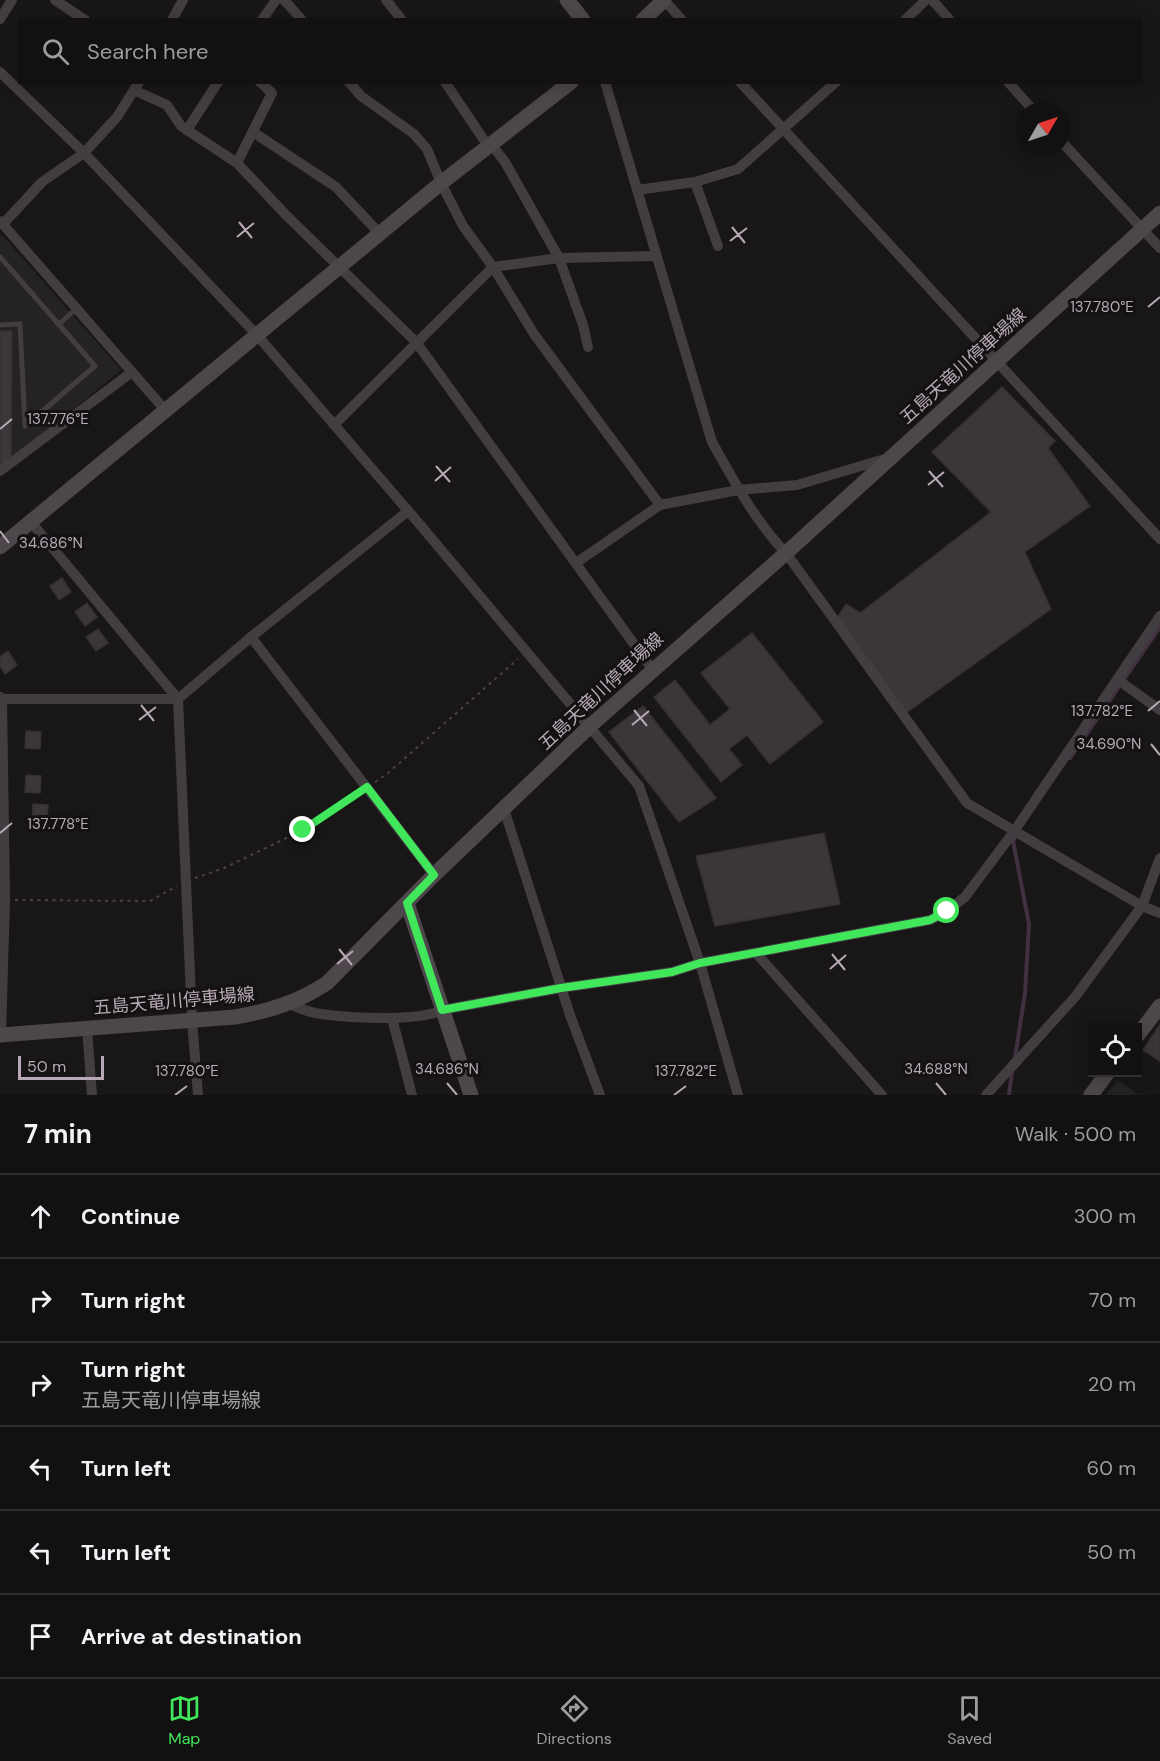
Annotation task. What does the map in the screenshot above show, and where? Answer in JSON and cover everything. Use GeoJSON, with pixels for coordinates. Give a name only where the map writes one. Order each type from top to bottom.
{"type":"FeatureCollection","features":[{"type":"Feature","properties":{"kind":"main road"},"geometry":{"type":"LineString","coordinates":[[567,0],[581,18]]}},
{"type":"Feature","properties":{"kind":"main road"},"geometry":{"type":"LineString","coordinates":[[645,18],[664,0]]}},
{"type":"Feature","properties":{"kind":"main road"},"geometry":{"type":"LineString","coordinates":[[0,547],[441,183],[568,84]]}},
{"type":"Feature","properties":{"kind":"main road","name":"五島天竜川停車場線"},"geometry":{"type":"LineString","coordinates":[[0,1035],[235,1017],[264,1012],[289,1004],[327,983],[434,875],[590,726],[786,553],[1160,213]]}},
{"type":"Feature","properties":{"kind":"main road"},"geometry":{"type":"LineString","coordinates":[[407,903],[471,1095]]}},
{"type":"Feature","properties":{"kind":"main road"},"geometry":{"type":"LineString","coordinates":[[1142,1029],[1160,1006]]}},
{"type":"Feature","properties":{"kind":"main road"},"geometry":{"type":"LineString","coordinates":[[1091,1095],[1104,1077]]}},
{"type":"Feature","properties":{"kind":"street"},"geometry":{"type":"LineString","coordinates":[[0,19],[12,0]]}},
{"type":"Feature","properties":{"kind":"street"},"geometry":{"type":"LineString","coordinates":[[55,0],[82,18]]}},
{"type":"Feature","properties":{"kind":"street"},"geometry":{"type":"LineString","coordinates":[[173,18],[183,0]]}},
{"type":"Feature","properties":{"kind":"street"},"geometry":{"type":"LineString","coordinates":[[263,18],[276,0]]}},
{"type":"Feature","properties":{"kind":"street"},"geometry":{"type":"LineString","coordinates":[[284,0],[300,18]]}},
{"type":"Feature","properties":{"kind":"street"},"geometry":{"type":"LineString","coordinates":[[386,0],[400,18]]}},
{"type":"Feature","properties":{"kind":"street"},"geometry":{"type":"LineString","coordinates":[[664,0],[680,18]]}},
{"type":"Feature","properties":{"kind":"street"},"geometry":{"type":"LineString","coordinates":[[907,18],[926,0]]}},
{"type":"Feature","properties":{"kind":"street"},"geometry":{"type":"LineString","coordinates":[[932,0],[948,18]]}},
{"type":"Feature","properties":{"kind":"street"},"geometry":{"type":"LineString","coordinates":[[0,72],[84,153],[257,335],[639,786],[700,963],[738,1095]]}},
{"type":"Feature","properties":{"kind":"street"},"geometry":{"type":"LineString","coordinates":[[187,130],[217,84]]}},
{"type":"Feature","properties":{"kind":"street"},"geometry":{"type":"LineString","coordinates":[[237,163],[272,93],[262,84]]}},
{"type":"Feature","properties":{"kind":"street"},"geometry":{"type":"LineString","coordinates":[[351,84],[361,96],[414,134],[427,149],[441,183],[464,226],[493,267],[534,334],[660,505]]}},
{"type":"Feature","properties":{"kind":"street"},"geometry":{"type":"LineString","coordinates":[[446,84],[505,162],[559,258],[583,324],[588,347]]}},
{"type":"Feature","properties":{"kind":"street"},"geometry":{"type":"LineString","coordinates":[[606,84],[712,442],[738,490],[770,537],[786,553],[967,803],[1142,906],[1160,913]]}},
{"type":"Feature","properties":{"kind":"street"},"geometry":{"type":"LineString","coordinates":[[742,84],[1160,539]]}},
{"type":"Feature","properties":{"kind":"street"},"geometry":{"type":"LineString","coordinates":[[637,190],[696,182],[738,169],[834,84]]}},
{"type":"Feature","properties":{"kind":"street"},"geometry":{"type":"LineString","coordinates":[[1010,84],[1026,102]]}},
{"type":"Feature","properties":{"kind":"street"},"geometry":{"type":"LineString","coordinates":[[166,411],[2,225],[42,182],[84,153],[117,117],[137,87],[167,105],[181,126],[237,163],[339,268],[416,342],[652,669]]}},
{"type":"Feature","properties":{"kind":"street"},"geometry":{"type":"LineString","coordinates":[[253,132],[336,187],[380,234]]}},
{"type":"Feature","properties":{"kind":"street"},"geometry":{"type":"LineString","coordinates":[[1070,151],[1160,248]]}},
{"type":"Feature","properties":{"kind":"street"},"geometry":{"type":"LineString","coordinates":[[696,182],[718,246]]}},
{"type":"Feature","properties":{"kind":"street"},"geometry":{"type":"LineString","coordinates":[[334,425],[493,267],[559,258],[656,256]]}},
{"type":"Feature","properties":{"kind":"street"},"geometry":{"type":"LineString","coordinates":[[0,471],[132,372]]}},
{"type":"Feature","properties":{"kind":"street"},"geometry":{"type":"LineString","coordinates":[[576,563],[660,505],[738,490],[797,484],[891,458]]}},
{"type":"Feature","properties":{"kind":"street"},"geometry":{"type":"LineString","coordinates":[[0,1035],[5,900],[1,698],[178,699],[251,637],[408,511]]}},
{"type":"Feature","properties":{"kind":"street"},"geometry":{"type":"LineString","coordinates":[[31,522],[178,699],[192,1020],[198,1095]]}},
{"type":"Feature","properties":{"kind":"street"},"geometry":{"type":"LineString","coordinates":[[289,1004],[319,1014],[392,1018],[431,1015],[442,1010],[561,988],[672,972],[700,963],[930,920],[947,911],[965,897],[1015,830],[1160,616]]}},
{"type":"Feature","properties":{"kind":"street"},"geometry":{"type":"LineString","coordinates":[[251,637],[434,875]]}},
{"type":"Feature","properties":{"kind":"street"},"geometry":{"type":"LineString","coordinates":[[1118,680],[1160,710]]}},
{"type":"Feature","properties":{"kind":"street"},"geometry":{"type":"LineString","coordinates":[[504,809],[561,988],[600,1095]]}},
{"type":"Feature","properties":{"kind":"street"},"geometry":{"type":"LineString","coordinates":[[986,1095],[1075,997],[1142,906],[1160,858]]}},
{"type":"Feature","properties":{"kind":"street"},"geometry":{"type":"LineString","coordinates":[[756,953],[882,1095]]}},
{"type":"Feature","properties":{"kind":"street"},"geometry":{"type":"LineString","coordinates":[[392,1018],[412,1095]]}},
{"type":"Feature","properties":{"kind":"street"},"geometry":{"type":"LineString","coordinates":[[87,1028],[92,1095]]}},
{"type":"Feature","properties":{"kind":"lane"},"geometry":{"type":"LineString","coordinates":[[0,257],[95,366],[25,426],[20,324],[0,325]]}},
{"type":"Feature","properties":{"kind":"lane"},"geometry":{"type":"LineString","coordinates":[[58,324],[77,308]]}},
{"type":"Feature","properties":{"kind":"path"},"geometry":{"type":"LineString","coordinates":[[5,900],[150,901],[186,881],[224,868],[303,830],[388,773],[525,653]]}},
{"type":"Feature","properties":{"kind":"shaded area"},"geometry":{"type":"Polygon","coordinates":[[[2,235],[121,370],[0,468],[0,237],[2,235]]]}},
{"type":"Feature","properties":{"kind":"shaded area"},"geometry":{"type":"Polygon","coordinates":[[[1118,1080],[1139,1095],[1106,1095],[1118,1080]]]}},
{"type":"Feature","properties":{"kind":"building"},"geometry":{"type":"Polygon","coordinates":[[[0,331],[12,331],[11,457],[0,466],[0,331]]]}},
{"type":"Feature","properties":{"kind":"building"},"geometry":{"type":"Polygon","coordinates":[[[1002,387],[1055,441],[1048,448],[1090,506],[1025,552],[1051,609],[903,715],[835,621],[846,604],[860,613],[991,512],[932,452],[1002,387]]]}},
{"type":"Feature","properties":{"kind":"building"},"geometry":{"type":"Polygon","coordinates":[[[62,578],[71,592],[59,600],[50,586],[62,578]]]}},
{"type":"Feature","properties":{"kind":"building"},"geometry":{"type":"Polygon","coordinates":[[[87,603],[97,617],[85,626],[75,612],[87,603]]]}},
{"type":"Feature","properties":{"kind":"building"},"geometry":{"type":"Polygon","coordinates":[[[98,629],[108,643],[96,651],[86,637],[98,629]]]}},
{"type":"Feature","properties":{"kind":"building"},"geometry":{"type":"Polygon","coordinates":[[[752,633],[823,722],[770,764],[747,735],[729,749],[742,765],[721,782],[654,697],[675,680],[710,725],[730,709],[701,673],[752,633]]]}},
{"type":"Feature","properties":{"kind":"building"},"geometry":{"type":"Polygon","coordinates":[[[8,651],[17,665],[5,674],[0,666],[0,657],[8,651]]]}},
{"type":"Feature","properties":{"kind":"building"},"geometry":{"type":"Polygon","coordinates":[[[643,706],[716,798],[679,822],[609,732],[643,706]]]}},
{"type":"Feature","properties":{"kind":"building"},"geometry":{"type":"Polygon","coordinates":[[[26,731],[41,732],[40,749],[25,748],[26,731]]]}},
{"type":"Feature","properties":{"kind":"building"},"geometry":{"type":"Polygon","coordinates":[[[26,775],[41,776],[40,793],[25,792],[26,775]]]}},
{"type":"Feature","properties":{"kind":"building"},"geometry":{"type":"Polygon","coordinates":[[[33,804],[48,805],[47,821],[32,821],[33,804]]]}},
{"type":"Feature","properties":{"kind":"building"},"geometry":{"type":"Polygon","coordinates":[[[824,833],[840,904],[715,926],[696,856],[824,833]]]}},
{"type":"Feature","properties":{"kind":"building"},"geometry":{"type":"Polygon","coordinates":[[[1160,1024],[1160,1061],[1143,1050],[1160,1024]]]}},
{"type":"Feature","properties":{"kind":"waterway"},"geometry":{"type":"LineString","coordinates":[[1070,758],[1160,627]]}},
{"type":"Feature","properties":{"kind":"waterway"},"geometry":{"type":"LineString","coordinates":[[1015,838],[1013,841],[1029,924],[1025,993],[1015,1058]]}},
{"type":"Feature","properties":{"kind":"waterway"},"geometry":{"type":"LineString","coordinates":[[1009,1095],[1012,1072]]}},
{"type":"Feature","properties":{"kind":"route"},"geometry":{"type":"LineString","coordinates":[[303,830],[367,787],[434,875],[407,903],[442,1010],[561,988],[672,972],[700,963],[930,920],[947,911]]}}]}
